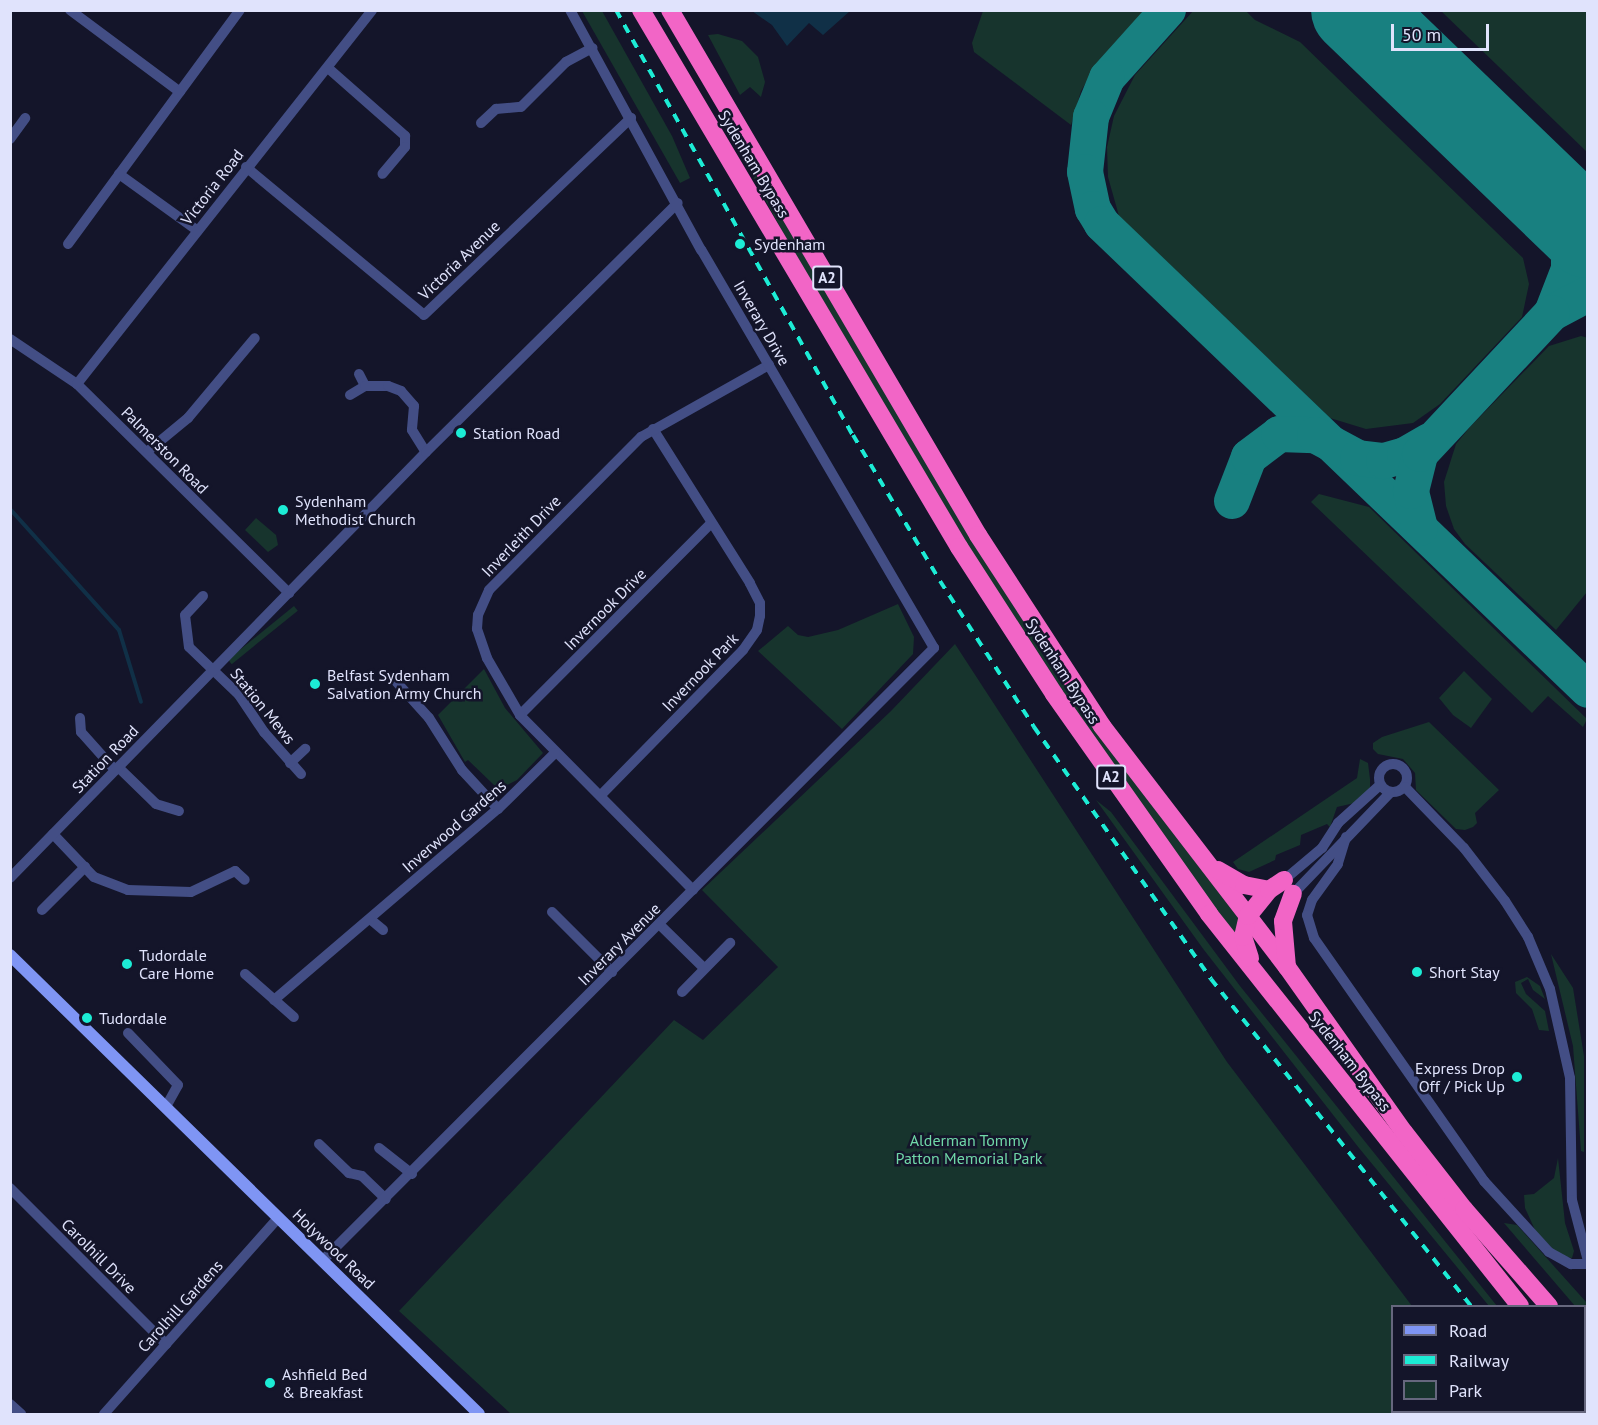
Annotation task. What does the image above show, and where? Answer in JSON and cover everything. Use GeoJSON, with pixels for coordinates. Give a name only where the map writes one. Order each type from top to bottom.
{"type":"FeatureCollection","features":[{"type":"Feature","properties":{"kind":"highway","name":"Sydenham Bypass"},"geometry":{"type":"LineString","coordinates":[[640,10],[959,546],[1054,694],[1209,914],[1519,1305]]}},
{"type":"Feature","properties":{"kind":"highway","name":"Sydenham Bypass"},"geometry":{"type":"LineString","coordinates":[[670,10],[1014,591],[1102,726],[1287,967],[1404,1132],[1464,1209],[1548,1305]]}},
{"type":"Feature","properties":{"kind":"highway"},"geometry":{"type":"LineString","coordinates":[[1211,867],[1244,885],[1282,888]]}},
{"type":"Feature","properties":{"kind":"highway"},"geometry":{"type":"LineString","coordinates":[[1253,969],[1243,937],[1248,916],[1282,888]]}},
{"type":"Feature","properties":{"kind":"highway"},"geometry":{"type":"LineString","coordinates":[[1282,888],[1287,967]]}},
{"type":"Feature","properties":{"kind":"main road","name":"Holywood Road"},"geometry":{"type":"LineString","coordinates":[[10,955],[480,1414]]}},
{"type":"Feature","properties":{"kind":"street"},"geometry":{"type":"LineString","coordinates":[[70,10],[180,92]]}},
{"type":"Feature","properties":{"kind":"street"},"geometry":{"type":"LineString","coordinates":[[68,244],[240,10]]}},
{"type":"Feature","properties":{"kind":"street","name":"Victoria Road"},"geometry":{"type":"LineString","coordinates":[[77,384],[372,10]]}},
{"type":"Feature","properties":{"kind":"street","name":"Inverary Drive"},"geometry":{"type":"LineString","coordinates":[[570,10],[769,365],[934,648]]}},
{"type":"Feature","properties":{"kind":"street"},"geometry":{"type":"LineString","coordinates":[[481,123],[495,109],[521,107],[566,62],[592,48]]}},
{"type":"Feature","properties":{"kind":"street"},"geometry":{"type":"LineString","coordinates":[[328,68],[405,136],[402,152],[382,174]]}},
{"type":"Feature","properties":{"kind":"street"},"geometry":{"type":"LineString","coordinates":[[10,139],[25,118]]}},
{"type":"Feature","properties":{"kind":"street","name":"Victoria Avenue"},"geometry":{"type":"LineString","coordinates":[[246,167],[424,315],[631,118]]}},
{"type":"Feature","properties":{"kind":"street"},"geometry":{"type":"LineString","coordinates":[[119,174],[198,231]]}},
{"type":"Feature","properties":{"kind":"street","name":"Station Road"},"geometry":{"type":"LineString","coordinates":[[10,878],[426,452],[678,202]]}},
{"type":"Feature","properties":{"kind":"street"},"geometry":{"type":"LineString","coordinates":[[148,451],[188,418],[255,338]]}},
{"type":"Feature","properties":{"kind":"street","name":"Palmerston Road"},"geometry":{"type":"LineString","coordinates":[[10,339],[77,384],[148,451],[289,592]]}},
{"type":"Feature","properties":{"kind":"street","name":"Inverleith Drive"},"geometry":{"type":"LineString","coordinates":[[693,890],[601,795],[555,753],[520,715],[487,658],[480,638],[478,615],[483,600],[628,448],[653,429],[769,365]]}},
{"type":"Feature","properties":{"kind":"street"},"geometry":{"type":"LineString","coordinates":[[359,374],[365,386]]}},
{"type":"Feature","properties":{"kind":"street"},"geometry":{"type":"LineString","coordinates":[[350,395],[365,386],[393,387],[406,395],[414,406],[414,437],[426,452]]}},
{"type":"Feature","properties":{"kind":"street","name":"Invernook Park"},"geometry":{"type":"LineString","coordinates":[[601,795],[743,650],[757,630],[760,609],[756,594],[653,429]]}},
{"type":"Feature","properties":{"kind":"street","name":"Invernook Drive"},"geometry":{"type":"LineString","coordinates":[[520,715],[711,524]]}},
{"type":"Feature","properties":{"kind":"street","name":"Station Mews"},"geometry":{"type":"LineString","coordinates":[[203,596],[185,615],[189,646],[243,699],[290,763],[301,774]]}},
{"type":"Feature","properties":{"kind":"street","name":"Inverary Avenue"},"geometry":{"type":"LineString","coordinates":[[323,1260],[412,1174],[934,648]]}},
{"type":"Feature","properties":{"kind":"street"},"geometry":{"type":"LineString","coordinates":[[392,677],[429,718],[462,770],[498,809]]}},
{"type":"Feature","properties":{"kind":"street"},"geometry":{"type":"LineString","coordinates":[[80,718],[81,732],[117,768],[156,804],[179,811]]}},
{"type":"Feature","properties":{"kind":"street","name":"Station Mews"},"geometry":{"type":"LineString","coordinates":[[290,763],[305,749]]}},
{"type":"Feature","properties":{"kind":"street","name":"Inverwood Gardens"},"geometry":{"type":"LineString","coordinates":[[274,1000],[498,809],[555,753]]}},
{"type":"Feature","properties":{"kind":"street"},"geometry":{"type":"LineString","coordinates":[[1282,888],[1322,848],[1338,823],[1380,785],[1380,774],[1393,764],[1407,774],[1405,787]]}},
{"type":"Feature","properties":{"kind":"street"},"geometry":{"type":"LineString","coordinates":[[1380,785],[1390,793]]}},
{"type":"Feature","properties":{"kind":"street"},"geometry":{"type":"LineString","coordinates":[[1282,888],[1346,837],[1390,793],[1405,787]]}},
{"type":"Feature","properties":{"kind":"street"},"geometry":{"type":"LineString","coordinates":[[1346,837],[1338,864],[1312,900],[1308,915],[1314,938],[1484,1181],[1549,1252],[1571,1264],[1587,1263],[1574,1212],[1570,1078],[1550,989],[1523,928],[1464,848],[1405,787]]}},
{"type":"Feature","properties":{"kind":"street"},"geometry":{"type":"LineString","coordinates":[[53,834],[85,867],[108,885],[152,893],[191,892],[235,871],[245,880]]}},
{"type":"Feature","properties":{"kind":"street"},"geometry":{"type":"LineString","coordinates":[[42,910],[85,867]]}},
{"type":"Feature","properties":{"kind":"street"},"geometry":{"type":"LineString","coordinates":[[552,912],[612,972]]}},
{"type":"Feature","properties":{"kind":"street"},"geometry":{"type":"LineString","coordinates":[[370,919],[383,930]]}},
{"type":"Feature","properties":{"kind":"street"},"geometry":{"type":"LineString","coordinates":[[659,924],[704,968]]}},
{"type":"Feature","properties":{"kind":"street"},"geometry":{"type":"LineString","coordinates":[[682,992],[730,943]]}},
{"type":"Feature","properties":{"kind":"street"},"geometry":{"type":"LineString","coordinates":[[245,974],[294,1017]]}},
{"type":"Feature","properties":{"kind":"street"},"geometry":{"type":"LineString","coordinates":[[128,1034],[178,1084],[166,1107]]}},
{"type":"Feature","properties":{"kind":"street"},"geometry":{"type":"LineString","coordinates":[[319,1144],[349,1173],[362,1176],[386,1199]]}},
{"type":"Feature","properties":{"kind":"street"},"geometry":{"type":"LineString","coordinates":[[379,1148],[412,1174]]}},
{"type":"Feature","properties":{"kind":"street","name":"Carolhill Drive"},"geometry":{"type":"LineString","coordinates":[[10,1188],[166,1344]]}},
{"type":"Feature","properties":{"kind":"street","name":"Carolhill Gardens"},"geometry":{"type":"LineString","coordinates":[[104,1414],[278,1218]]}},
{"type":"Feature","properties":{"kind":"street"},"geometry":{"type":"LineString","coordinates":[[10,1404],[21,1414]]}},
{"type":"Feature","properties":{"kind":"green space"},"geometry":{"type":"Polygon","coordinates":[[[983,10],[1145,11],[1093,70],[1081,91],[1071,125],[974,52],[972,43],[983,10]]]}},
{"type":"Feature","properties":{"kind":"green space"},"geometry":{"type":"Polygon","coordinates":[[[1194,10],[1246,11],[1255,20],[1300,42],[1523,258],[1529,284],[1522,317],[1440,404],[1413,423],[1366,429],[1330,418],[1119,216],[1108,177],[1107,147],[1114,116],[1135,75],[1194,10]]]}},
{"type":"Feature","properties":{"kind":"green space"},"geometry":{"type":"Polygon","coordinates":[[[582,11],[602,11],[672,136],[690,178],[680,183],[582,11]]]}},
{"type":"Feature","properties":{"kind":"green space"},"geometry":{"type":"Polygon","coordinates":[[[1441,11],[1587,11],[1587,152],[1441,11]]]}},
{"type":"Feature","properties":{"kind":"green space"},"geometry":{"type":"Polygon","coordinates":[[[718,34],[742,41],[758,57],[765,82],[761,97],[750,87],[740,95],[708,35],[718,34]]]}},
{"type":"Feature","properties":{"kind":"green space"},"geometry":{"type":"Polygon","coordinates":[[[742,151],[996,579],[1124,768],[1241,922],[1240,942],[1118,774],[988,579],[785,236],[739,152],[742,151]]]}},
{"type":"Feature","properties":{"kind":"green space"},"geometry":{"type":"Polygon","coordinates":[[[1581,336],[1588,338],[1587,592],[1556,630],[1465,544],[1454,529],[1446,506],[1444,482],[1456,444],[1470,427],[1549,346],[1581,336]]]}},
{"type":"Feature","properties":{"kind":"green space"},"geometry":{"type":"Polygon","coordinates":[[[1319,494],[1369,507],[1587,719],[1583,727],[1548,696],[1532,713],[1311,502],[1319,494]]]}},
{"type":"Feature","properties":{"kind":"green space"},"geometry":{"type":"Polygon","coordinates":[[[256,518],[276,535],[278,545],[268,552],[245,530],[256,518]]]}},
{"type":"Feature","properties":{"kind":"green space"},"geometry":{"type":"Polygon","coordinates":[[[898,604],[914,637],[913,654],[842,729],[758,651],[788,626],[798,635],[808,637],[838,630],[898,604]]]}},
{"type":"Feature","properties":{"kind":"green space"},"geometry":{"type":"Polygon","coordinates":[[[294,606],[298,611],[232,664],[228,659],[294,606]]]}},
{"type":"Feature","properties":{"kind":"green space","name":"Alderman Tommy Patton Memorial Park"},"geometry":{"type":"Polygon","coordinates":[[[955,644],[1227,1062],[1411,1305],[1391,1305],[1391,1413],[1432,1413],[511,1414],[399,1311],[674,1020],[703,1040],[778,967],[702,890],[891,711],[955,644]]]}},
{"type":"Feature","properties":{"kind":"green space"},"geometry":{"type":"Polygon","coordinates":[[[484,669],[505,708],[543,753],[517,780],[505,786],[494,785],[468,760],[465,762],[438,715],[484,669]]]}},
{"type":"Feature","properties":{"kind":"green space"},"geometry":{"type":"Polygon","coordinates":[[[1464,671],[1492,699],[1471,728],[1453,715],[1439,698],[1464,671]]]}},
{"type":"Feature","properties":{"kind":"green space"},"geometry":{"type":"Polygon","coordinates":[[[1429,722],[1499,790],[1475,813],[1477,823],[1473,827],[1465,830],[1456,829],[1416,790],[1415,773],[1403,759],[1378,754],[1373,749],[1373,743],[1382,737],[1429,722]]]}},
{"type":"Feature","properties":{"kind":"green space"},"geometry":{"type":"Polygon","coordinates":[[[1360,759],[1368,763],[1370,791],[1359,802],[1337,807],[1330,827],[1327,824],[1301,835],[1300,845],[1276,855],[1275,860],[1249,872],[1238,869],[1233,862],[1357,778],[1360,759]]]}},
{"type":"Feature","properties":{"kind":"green space"},"geometry":{"type":"Polygon","coordinates":[[[1096,800],[1111,812],[1240,986],[1496,1305],[1488,1305],[1359,1148],[1204,950],[1096,800]]]}},
{"type":"Feature","properties":{"kind":"green space"},"geometry":{"type":"Polygon","coordinates":[[[1551,954],[1573,988],[1584,1056],[1584,1152],[1581,1151],[1573,1046],[1551,954]]]}},
{"type":"Feature","properties":{"kind":"green space"},"geometry":{"type":"Polygon","coordinates":[[[1527,977],[1540,986],[1545,999],[1533,990],[1528,979],[1521,983],[1526,994],[1545,1011],[1549,1031],[1539,1030],[1532,1009],[1516,993],[1515,982],[1527,977]]]}},
{"type":"Feature","properties":{"kind":"green space"},"geometry":{"type":"Polygon","coordinates":[[[1558,1158],[1565,1223],[1574,1251],[1572,1258],[1560,1256],[1536,1232],[1525,1208],[1524,1195],[1534,1194],[1554,1178],[1558,1158]]]}},
{"type":"Feature","properties":{"kind":"green space"},"geometry":{"type":"Polygon","coordinates":[[[1504,1223],[1517,1225],[1587,1303],[1587,1320],[1586,1305],[1574,1305],[1504,1223]]]}},
{"type":"Feature","properties":{"kind":"water"},"geometry":{"type":"Polygon","coordinates":[[[752,11],[850,11],[823,35],[809,23],[787,46],[772,25],[752,11]]]}},
{"type":"Feature","properties":{"kind":"waterway"},"geometry":{"type":"LineString","coordinates":[[10,509],[119,630],[141,702]]}},
{"type":"Feature","properties":{"kind":"taxiway"},"geometry":{"type":"LineString","coordinates":[[1168,10],[1107,78],[1091,117],[1085,172],[1093,209],[1102,224],[1588,690]]}},
{"type":"Feature","properties":{"kind":"taxiway"},"geometry":{"type":"LineString","coordinates":[[1539,189],[1564,224],[1569,244],[1569,269],[1552,313],[1588,294]]}},
{"type":"Feature","properties":{"kind":"taxiway"},"geometry":{"type":"LineString","coordinates":[[1420,528],[1411,491],[1420,454],[1552,313]]}},
{"type":"Feature","properties":{"kind":"taxiway"},"geometry":{"type":"LineString","coordinates":[[1232,501],[1249,457],[1279,434],[1315,435],[1358,458],[1384,461],[1405,455],[1429,441]]}},
{"type":"Feature","properties":{"kind":"runway"},"geometry":{"type":"LineString","coordinates":[[1355,10],[1588,234]]}},
{"type":"Feature","properties":{"kind":"railway"},"geometry":{"type":"LineString","coordinates":[[616,10],[853,435],[940,581],[1034,727],[1211,979],[1470,1305]]}},
{"type":"Feature","properties":{"kind":"place","name":"Sydenham"},"geometry":{"type":"Point","coordinates":[740,244]}},
{"type":"Feature","properties":{"kind":"place","name":"Station Road"},"geometry":{"type":"Point","coordinates":[461,433]}},
{"type":"Feature","properties":{"kind":"place","name":"Sydenham Methodist Church"},"geometry":{"type":"Point","coordinates":[283,510]}},
{"type":"Feature","properties":{"kind":"place","name":"Belfast Sydenham Salvation Army Church"},"geometry":{"type":"Point","coordinates":[315,684]}},
{"type":"Feature","properties":{"kind":"place","name":"Tudordale Care Home"},"geometry":{"type":"Point","coordinates":[127,964]}},
{"type":"Feature","properties":{"kind":"place","name":"Short Stay"},"geometry":{"type":"Point","coordinates":[1417,972]}},
{"type":"Feature","properties":{"kind":"place","name":"Tudordale"},"geometry":{"type":"Point","coordinates":[87,1018]}},
{"type":"Feature","properties":{"kind":"place","name":"Express Drop Off / Pick Up"},"geometry":{"type":"Point","coordinates":[1517,1077]}},
{"type":"Feature","properties":{"kind":"place","name":"Ashfield Bed & Breakfast"},"geometry":{"type":"Point","coordinates":[270,1383]}}]}
